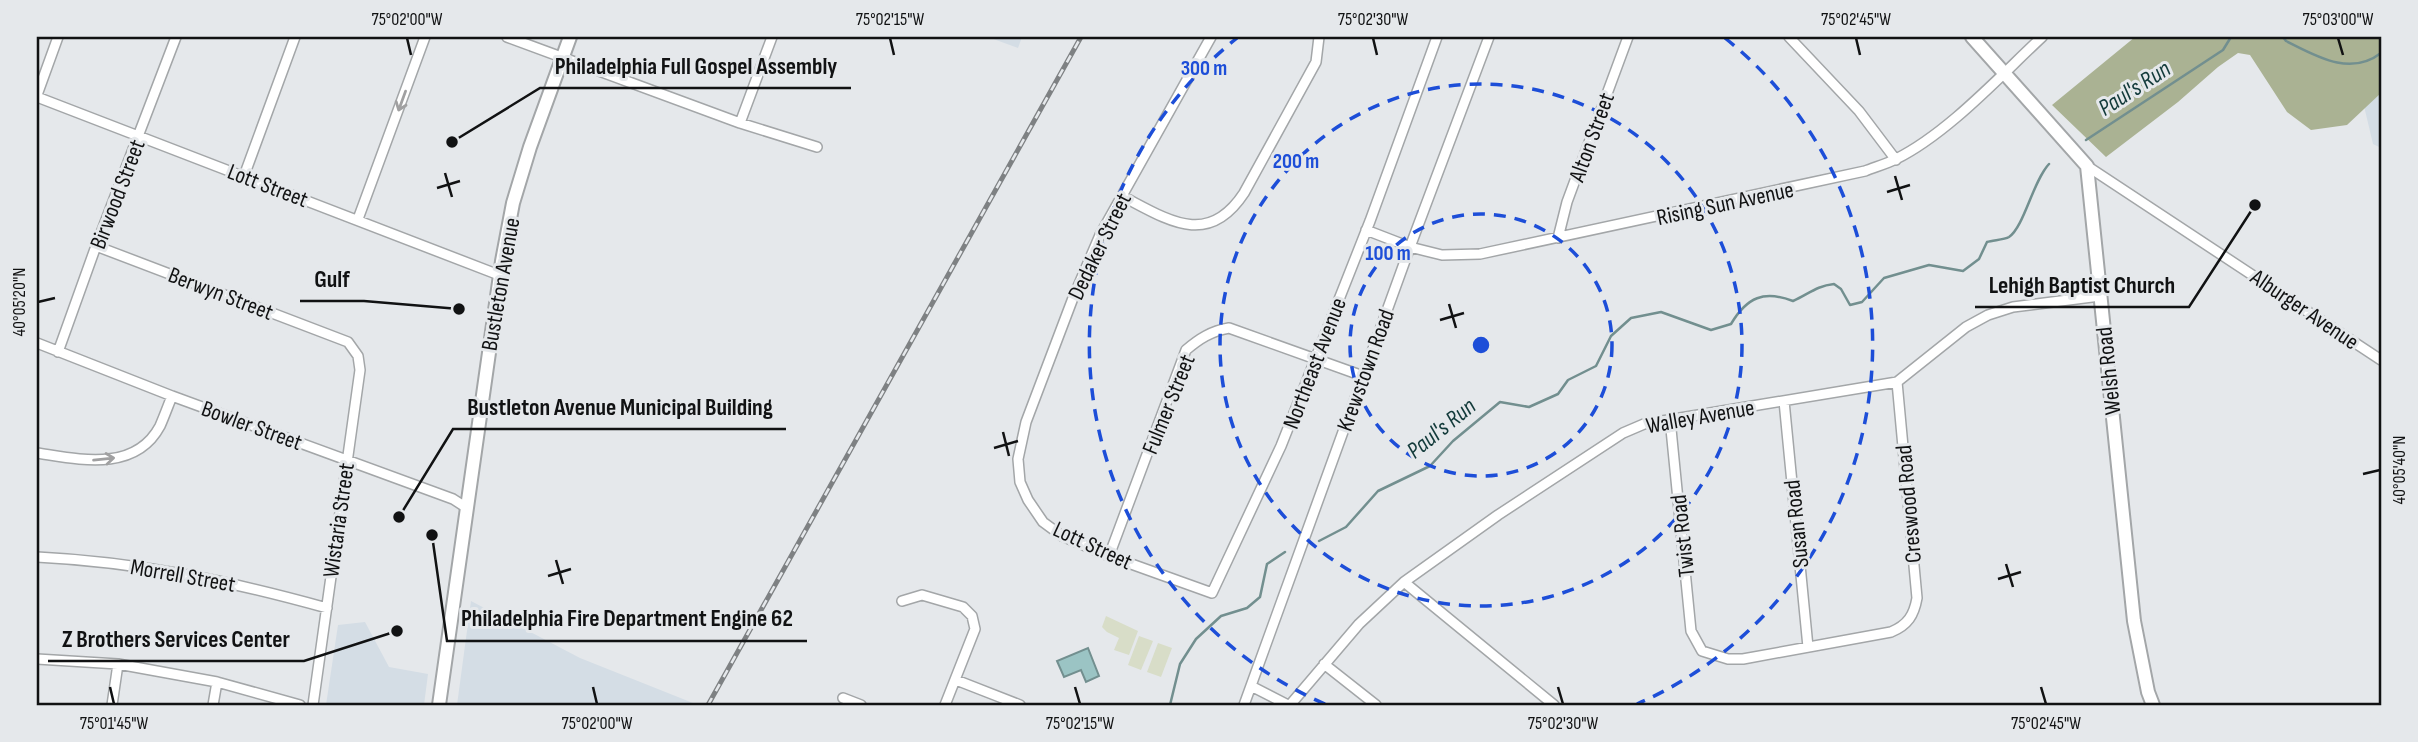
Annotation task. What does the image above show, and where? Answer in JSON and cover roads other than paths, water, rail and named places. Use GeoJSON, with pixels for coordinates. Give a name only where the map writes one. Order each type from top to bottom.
{"type":"FeatureCollection","features":[{"type":"Feature","properties":{"kind":"main road","name":"Bustleton Avenue"},"geometry":{"type":"LineString","coordinates":[[439,705],[499,275],[521,177],[570,37]]}},
{"type":"Feature","properties":{"kind":"main road"},"geometry":{"type":"LineString","coordinates":[[1972,37],[2087,166]]}},
{"type":"Feature","properties":{"kind":"main road","name":"Welsh Road"},"geometry":{"type":"LineString","coordinates":[[2087,166],[2134,621],[2153,705]]}},
{"type":"Feature","properties":{"kind":"street"},"geometry":{"type":"LineString","coordinates":[[37,96],[58,37]]}},
{"type":"Feature","properties":{"kind":"street","name":"Birwood Street"},"geometry":{"type":"LineString","coordinates":[[58,352],[176,37]]}},
{"type":"Feature","properties":{"kind":"street"},"geometry":{"type":"LineString","coordinates":[[244,176],[295,37]]}},
{"type":"Feature","properties":{"kind":"street"},"geometry":{"type":"LineString","coordinates":[[358,219],[425,37]]}},
{"type":"Feature","properties":{"kind":"street"},"geometry":{"type":"LineString","coordinates":[[507,37],[740,123],[817,147]]}},
{"type":"Feature","properties":{"kind":"street"},"geometry":{"type":"LineString","coordinates":[[740,123],[772,37]]}},
{"type":"Feature","properties":{"kind":"street","name":"Dedaker Street"},"geometry":{"type":"LineString","coordinates":[[1019,468],[1020,444],[1026,422],[1100,235],[1211,37]]}},
{"type":"Feature","properties":{"kind":"street"},"geometry":{"type":"LineString","coordinates":[[1122,196],[1164,218],[1192,226],[1222,218],[1235,207],[1244,193],[1316,62],[1319,37]]}},
{"type":"Feature","properties":{"kind":"street","name":"Northeast Avenue"},"geometry":{"type":"LineString","coordinates":[[1199,589],[1212,593],[1281,446],[1366,230],[1437,37]]}},
{"type":"Feature","properties":{"kind":"street","name":"Krewstown Road"},"geometry":{"type":"LineString","coordinates":[[1244,705],[1489,37]]}},
{"type":"Feature","properties":{"kind":"street","name":"Alton Street"},"geometry":{"type":"LineString","coordinates":[[1558,238],[1567,202],[1628,37]]}},
{"type":"Feature","properties":{"kind":"street"},"geometry":{"type":"LineString","coordinates":[[1789,37],[1859,111],[1896,160]]}},
{"type":"Feature","properties":{"kind":"street","name":"Rising Sun Avenue"},"geometry":{"type":"LineString","coordinates":[[1366,230],[1410,247],[1443,255],[1480,254],[1866,171],[1896,160],[1927,140],[2042,37]]}},
{"type":"Feature","properties":{"kind":"street","name":"Lott Street"},"geometry":{"type":"LineString","coordinates":[[37,96],[139,138],[358,219],[499,275]]}},
{"type":"Feature","properties":{"kind":"street","name":"Alburger Avenue"},"geometry":{"type":"LineString","coordinates":[[2087,166],[2381,360]]}},
{"type":"Feature","properties":{"kind":"street","name":"Berwyn Street"},"geometry":{"type":"LineString","coordinates":[[96,246],[345,341]]}},
{"type":"Feature","properties":{"kind":"street"},"geometry":{"type":"LineString","coordinates":[[1897,383],[1966,327],[1988,315],[2013,307],[2101,296]]}},
{"type":"Feature","properties":{"kind":"street","name":"Fulmer Street"},"geometry":{"type":"LineString","coordinates":[[1109,556],[1186,350],[1207,334],[1229,328],[1363,376]]}},
{"type":"Feature","properties":{"kind":"street","name":"Wistaria Street"},"geometry":{"type":"LineString","coordinates":[[313,705],[360,370],[358,356],[345,341]]}},
{"type":"Feature","properties":{"kind":"street","name":"Bowler Street"},"geometry":{"type":"LineString","coordinates":[[37,343],[172,396],[453,499],[467,508]]}},
{"type":"Feature","properties":{"kind":"street","name":"Walley Avenue"},"geometry":{"type":"LineString","coordinates":[[1289,705],[1359,624],[1404,582],[1498,515],[1623,433],[1644,424],[1670,419],[1897,383]]}},
{"type":"Feature","properties":{"kind":"street","name":"Creswood Road"},"geometry":{"type":"LineString","coordinates":[[1808,647],[1875,636],[1903,627],[1915,610],[1917,598],[1897,383]]}},
{"type":"Feature","properties":{"kind":"street"},"geometry":{"type":"LineString","coordinates":[[37,453],[100,462],[125,456],[148,442],[159,428],[172,396]]}},
{"type":"Feature","properties":{"kind":"street","name":"Susan Road"},"geometry":{"type":"LineString","coordinates":[[1784,401],[1808,647]]}},
{"type":"Feature","properties":{"kind":"street","name":"Twist Road"},"geometry":{"type":"LineString","coordinates":[[1670,419],[1691,631],[1702,651],[1728,659],[1743,659],[1808,647]]}},
{"type":"Feature","properties":{"kind":"street","name":"Lott Street"},"geometry":{"type":"LineString","coordinates":[[1019,468],[1020,482],[1028,500],[1043,522],[1062,536],[1199,589]]}},
{"type":"Feature","properties":{"kind":"street","name":"Morrell Street"},"geometry":{"type":"LineString","coordinates":[[37,557],[93,560],[171,571],[242,585],[327,608]]}},
{"type":"Feature","properties":{"kind":"street"},"geometry":{"type":"LineString","coordinates":[[1404,582],[1554,705]]}},
{"type":"Feature","properties":{"kind":"street"},"geometry":{"type":"LineString","coordinates":[[902,601],[922,595],[963,607],[972,616],[975,629],[945,705]]}},
{"type":"Feature","properties":{"kind":"street"},"geometry":{"type":"LineString","coordinates":[[37,659],[118,664],[217,682],[299,705]]}},
{"type":"Feature","properties":{"kind":"street"},"geometry":{"type":"LineString","coordinates":[[112,705],[118,664]]}},
{"type":"Feature","properties":{"kind":"street"},"geometry":{"type":"LineString","coordinates":[[1324,664],[1376,705]]}},
{"type":"Feature","properties":{"kind":"street"},"geometry":{"type":"LineString","coordinates":[[956,680],[1020,705]]}},
{"type":"Feature","properties":{"kind":"street"},"geometry":{"type":"LineString","coordinates":[[213,705],[217,682]]}},
{"type":"Feature","properties":{"kind":"street"},"geometry":{"type":"LineString","coordinates":[[1251,686],[1289,705]]}},
{"type":"Feature","properties":{"kind":"street"},"geometry":{"type":"LineString","coordinates":[[843,698],[861,705]]}},
{"type":"Feature","properties":{"kind":"water"},"geometry":{"type":"Polygon","coordinates":[[[1088,648],[1099,676],[1086,682],[1081,670],[1064,677],[1057,661],[1088,648]]]}},
{"type":"Feature","properties":{"kind":"waterway","name":"Paul's Run"},"geometry":{"type":"LineString","coordinates":[[2086,140],[2223,50],[2231,37]]}},
{"type":"Feature","properties":{"kind":"waterway","name":"Paul's Run"},"geometry":{"type":"LineString","coordinates":[[2283,37],[2321,58],[2345,64],[2369,60],[2381,53]]}},
{"type":"Feature","properties":{"kind":"waterway","name":"Paul's Run"},"geometry":{"type":"LineString","coordinates":[[1319,541],[1346,527],[1378,491],[1430,466],[1453,441],[1500,402],[1529,407],[1558,394],[1568,380],[1596,366],[1611,336],[1631,318],[1661,312],[1711,330],[1731,324],[1743,307],[1765,296],[1793,301],[1817,288],[1834,284],[1841,289],[1850,305],[1862,302],[1884,278],[1929,265],[1963,271],[1979,259],[1987,242],[2007,238],[2014,232],[2049,164]]}},
{"type":"Feature","properties":{"kind":"waterway","name":"Paul's Run"},"geometry":{"type":"LineString","coordinates":[[1170,705],[1180,664],[1196,639],[1221,616],[1247,608],[1260,597],[1267,564],[1285,552]]}},
{"type":"Feature","properties":{"kind":"railway"},"geometry":{"type":"LineString","coordinates":[[708,705],[1081,37]]}},
{"type":"Feature","properties":{"kind":"place","name":"Philadelphia Full Gospel Assembly"},"geometry":{"type":"Point","coordinates":[452,142]}},
{"type":"Feature","properties":{"kind":"place","name":"Lehigh Baptist Church"},"geometry":{"type":"Point","coordinates":[2255,205]}},
{"type":"Feature","properties":{"kind":"place","name":"Gulf"},"geometry":{"type":"Point","coordinates":[459,309]}},
{"type":"Feature","properties":{"kind":"place","name":"Bustleton Avenue Municipal Building"},"geometry":{"type":"Point","coordinates":[399,517]}},
{"type":"Feature","properties":{"kind":"place","name":"Philadelphia Fire Department Engine 62"},"geometry":{"type":"Point","coordinates":[432,535]}},
{"type":"Feature","properties":{"kind":"place","name":"Z Brothers Services Center"},"geometry":{"type":"Point","coordinates":[397,631]}}]}
